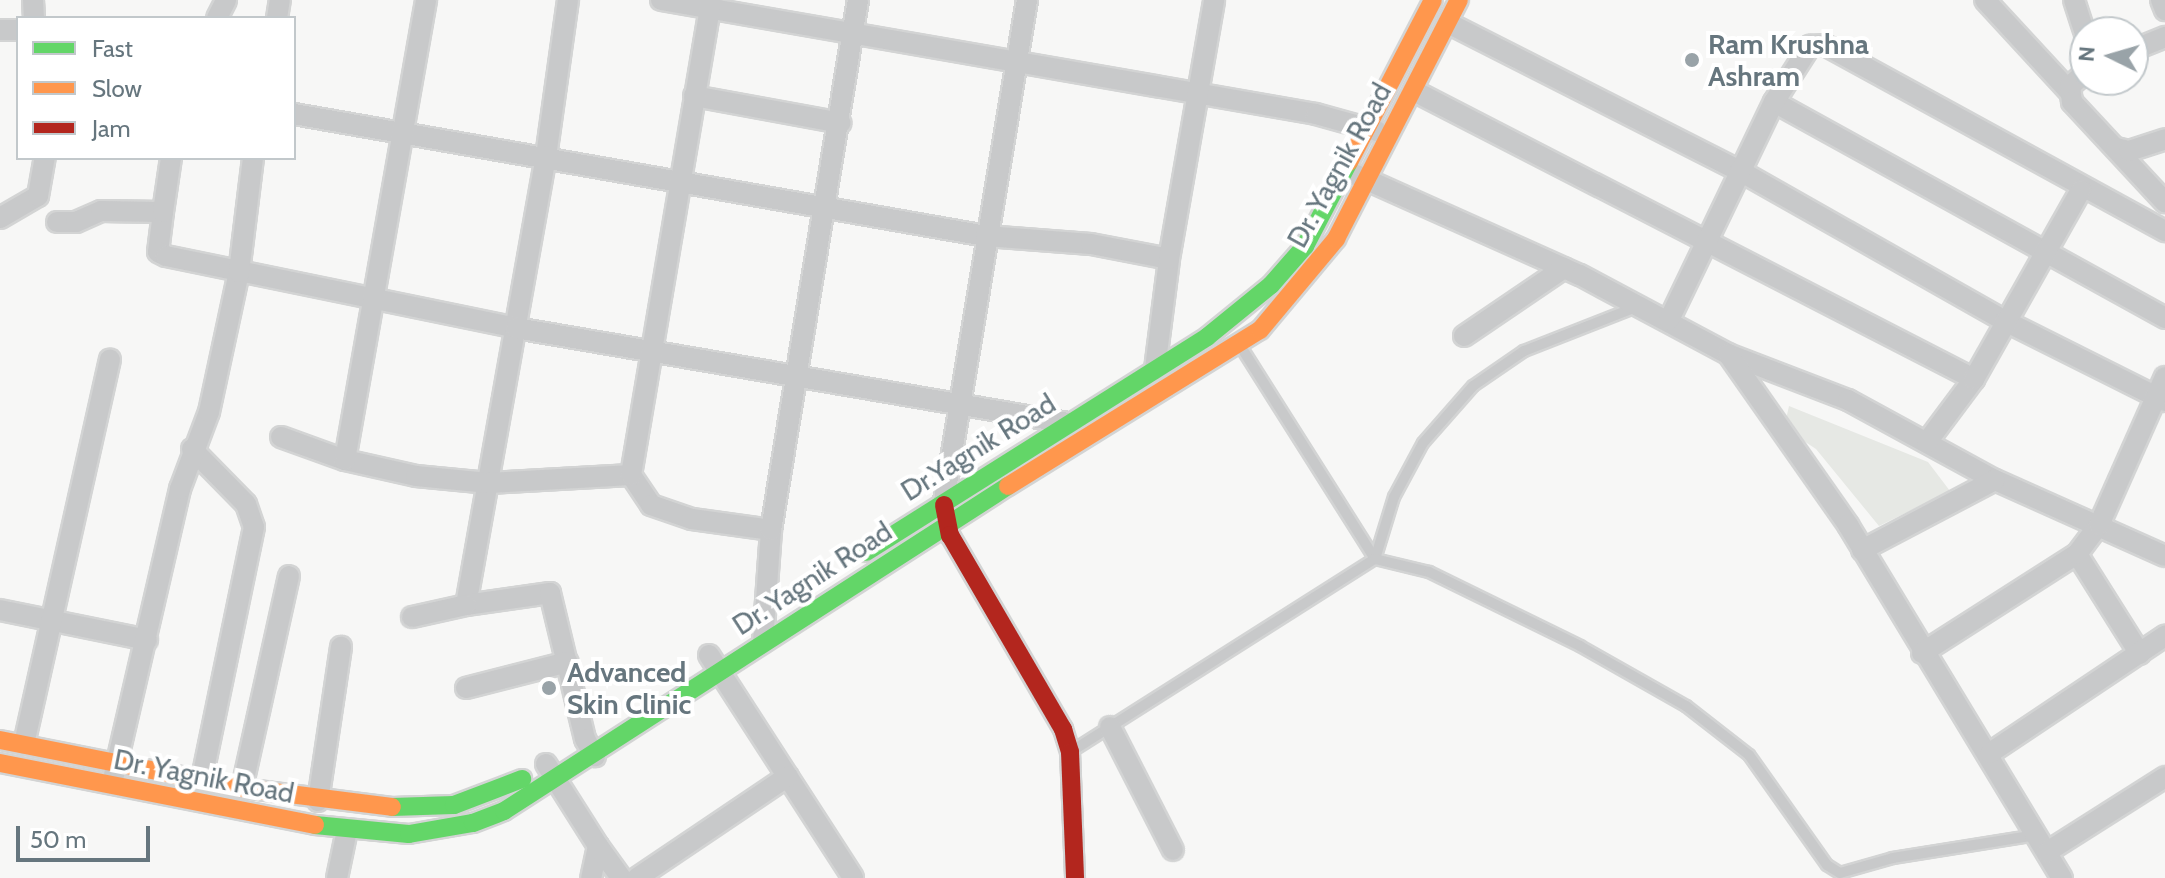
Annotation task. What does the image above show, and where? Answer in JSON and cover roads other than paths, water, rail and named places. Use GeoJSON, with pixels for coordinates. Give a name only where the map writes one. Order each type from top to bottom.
{"type":"FeatureCollection","features":[{"type":"Feature","properties":{"kind":"street"},"geometry":{"type":"LineString","coordinates":[[345,460],[426,0]]}},
{"type":"Feature","properties":{"kind":"street"},"geometry":{"type":"LineString","coordinates":[[466,605],[546,156],[568,0]]}},
{"type":"Feature","properties":{"kind":"street"},"geometry":{"type":"LineString","coordinates":[[661,0],[710,4],[1198,94],[1369,128],[1390,137]]}},
{"type":"Feature","properties":{"kind":"street"},"geometry":{"type":"LineString","coordinates":[[763,642],[771,530],[828,205],[858,0]]}},
{"type":"Feature","properties":{"kind":"street"},"geometry":{"type":"LineString","coordinates":[[1027,0],[958,402],[944,501],[945,525],[1050,701],[1070,752],[1075,878]]}},
{"type":"Feature","properties":{"kind":"street"},"geometry":{"type":"LineString","coordinates":[[1155,369],[1169,259],[1214,0]]}},
{"type":"Feature","properties":{"kind":"street","name":"Dr.Yagnik Road"},"geometry":{"type":"LineString","coordinates":[[850,562],[1226,324],[1305,246],[1433,0]]}},
{"type":"Feature","properties":{"kind":"street","name":"Dr. Yagnik Road"},"geometry":{"type":"LineString","coordinates":[[0,763],[347,830],[409,834],[473,823],[715,664],[763,642],[945,525],[1240,345],[1304,282],[1369,180],[1459,0]]}},
{"type":"Feature","properties":{"kind":"street"},"geometry":{"type":"LineString","coordinates":[[1985,0],[2069,91]]}},
{"type":"Feature","properties":{"kind":"street"},"geometry":{"type":"LineString","coordinates":[[2161,0],[2165,10]]}},
{"type":"Feature","properties":{"kind":"street"},"geometry":{"type":"LineString","coordinates":[[710,4],[631,475],[651,505],[692,519],[771,530]]}},
{"type":"Feature","properties":{"kind":"street"},"geometry":{"type":"LineString","coordinates":[[1448,23],[1740,171],[2005,321],[2160,399]]}},
{"type":"Feature","properties":{"kind":"street"},"geometry":{"type":"LineString","coordinates":[[1669,320],[1703,242],[1801,52],[1825,45],[2081,190],[2165,231]]}},
{"type":"Feature","properties":{"kind":"street"},"geometry":{"type":"LineString","coordinates":[[1414,91],[1974,379]]}},
{"type":"Feature","properties":{"kind":"street"},"geometry":{"type":"LineString","coordinates":[[694,96],[841,123]]}},
{"type":"Feature","properties":{"kind":"street"},"geometry":{"type":"LineString","coordinates":[[2070,96],[2072,102],[2165,202]]}},
{"type":"Feature","properties":{"kind":"street"},"geometry":{"type":"LineString","coordinates":[[1774,102],[2165,318]]}},
{"type":"Feature","properties":{"kind":"street"},"geometry":{"type":"LineString","coordinates":[[296,114],[828,205],[986,236],[1091,244],[1169,259]]}},
{"type":"Feature","properties":{"kind":"street"},"geometry":{"type":"LineString","coordinates":[[2116,148],[2129,151],[2165,139]]}},
{"type":"Feature","properties":{"kind":"street"},"geometry":{"type":"LineString","coordinates":[[0,218],[38,196],[45,160]]}},
{"type":"Feature","properties":{"kind":"street"},"geometry":{"type":"LineString","coordinates":[[171,160],[158,252],[239,272],[516,328],[654,348],[1068,423]]}},
{"type":"Feature","properties":{"kind":"street"},"geometry":{"type":"LineString","coordinates":[[112,787],[192,449],[209,412],[239,272],[253,160]]}},
{"type":"Feature","properties":{"kind":"street"},"geometry":{"type":"LineString","coordinates":[[1346,170],[1641,305],[1728,354],[1848,400],[1995,480],[2165,556]]}},
{"type":"Feature","properties":{"kind":"street"},"geometry":{"type":"LineString","coordinates":[[1927,442],[1974,379],[2081,190]]}},
{"type":"Feature","properties":{"kind":"street"},"geometry":{"type":"LineString","coordinates":[[57,222],[76,222],[101,211],[163,212]]}},
{"type":"Feature","properties":{"kind":"street"},"geometry":{"type":"LineString","coordinates":[[1464,336],[1564,268]]}},
{"type":"Feature","properties":{"kind":"street"},"geometry":{"type":"LineString","coordinates":[[1728,354],[1862,550],[1922,653],[1990,753],[2062,878]]}},
{"type":"Feature","properties":{"kind":"street"},"geometry":{"type":"LineString","coordinates":[[24,744],[48,620],[110,360]]}},
{"type":"Feature","properties":{"kind":"street"},"geometry":{"type":"LineString","coordinates":[[1922,653],[2077,554],[2099,525],[2160,399],[2165,377]]}},
{"type":"Feature","properties":{"kind":"street"},"geometry":{"type":"LineString","coordinates":[[281,437],[345,460],[416,476],[489,483],[631,475]]}},
{"type":"Feature","properties":{"kind":"street"},"geometry":{"type":"LineString","coordinates":[[192,449],[246,504],[254,527],[202,779]]}},
{"type":"Feature","properties":{"kind":"street"},"geometry":{"type":"LineString","coordinates":[[1862,550],[1995,480]]}},
{"type":"Feature","properties":{"kind":"street"},"geometry":{"type":"LineString","coordinates":[[2077,554],[2140,654]]}},
{"type":"Feature","properties":{"kind":"street"},"geometry":{"type":"LineString","coordinates":[[242,788],[289,576]]}},
{"type":"Feature","properties":{"kind":"street"},"geometry":{"type":"LineString","coordinates":[[412,617],[466,605],[550,593],[590,748]]}},
{"type":"Feature","properties":{"kind":"street"},"geometry":{"type":"LineString","coordinates":[[788,603],[763,619],[715,664],[853,878]]}},
{"type":"Feature","properties":{"kind":"street"},"geometry":{"type":"LineString","coordinates":[[0,610],[147,640]]}},
{"type":"Feature","properties":{"kind":"street"},"geometry":{"type":"LineString","coordinates":[[1990,753],[2165,636]]}},
{"type":"Feature","properties":{"kind":"street"},"geometry":{"type":"LineString","coordinates":[[318,801],[341,647]]}},
{"type":"Feature","properties":{"kind":"street"},"geometry":{"type":"LineString","coordinates":[[466,688],[568,662]]}},
{"type":"Feature","properties":{"kind":"street"},"geometry":{"type":"LineString","coordinates":[[1110,727],[1173,850]]}},
{"type":"Feature","properties":{"kind":"street"},"geometry":{"type":"LineString","coordinates":[[0,740],[242,788],[318,801],[380,807],[454,805],[551,772],[621,878]]}},
{"type":"Feature","properties":{"kind":"street"},"geometry":{"type":"LineString","coordinates":[[637,878],[788,776]]}},
{"type":"Feature","properties":{"kind":"street"},"geometry":{"type":"LineString","coordinates":[[2042,843],[2165,777]]}},
{"type":"Feature","properties":{"kind":"street"},"geometry":{"type":"LineString","coordinates":[[337,878],[347,830]]}},
{"type":"Feature","properties":{"kind":"street"},"geometry":{"type":"LineString","coordinates":[[591,878],[598,846]]}},
{"type":"Feature","properties":{"kind":"lane"},"geometry":{"type":"LineString","coordinates":[[1070,752],[1375,559],[1394,497],[1423,443],[1473,386],[1524,351],[1641,305]]}},
{"type":"Feature","properties":{"kind":"lane"},"geometry":{"type":"LineString","coordinates":[[1226,324],[1375,559],[1429,572],[1580,646],[1686,706],[1749,755],[1838,876],[1893,858],[2042,843]]}},
{"type":"Feature","properties":{"kind":"place","name":"Ram Krushna Ashram"},"geometry":{"type":"Point","coordinates":[1692,60]}},
{"type":"Feature","properties":{"kind":"place","name":"Advanced Skin Clinic"},"geometry":{"type":"Point","coordinates":[549,688]}}]}
